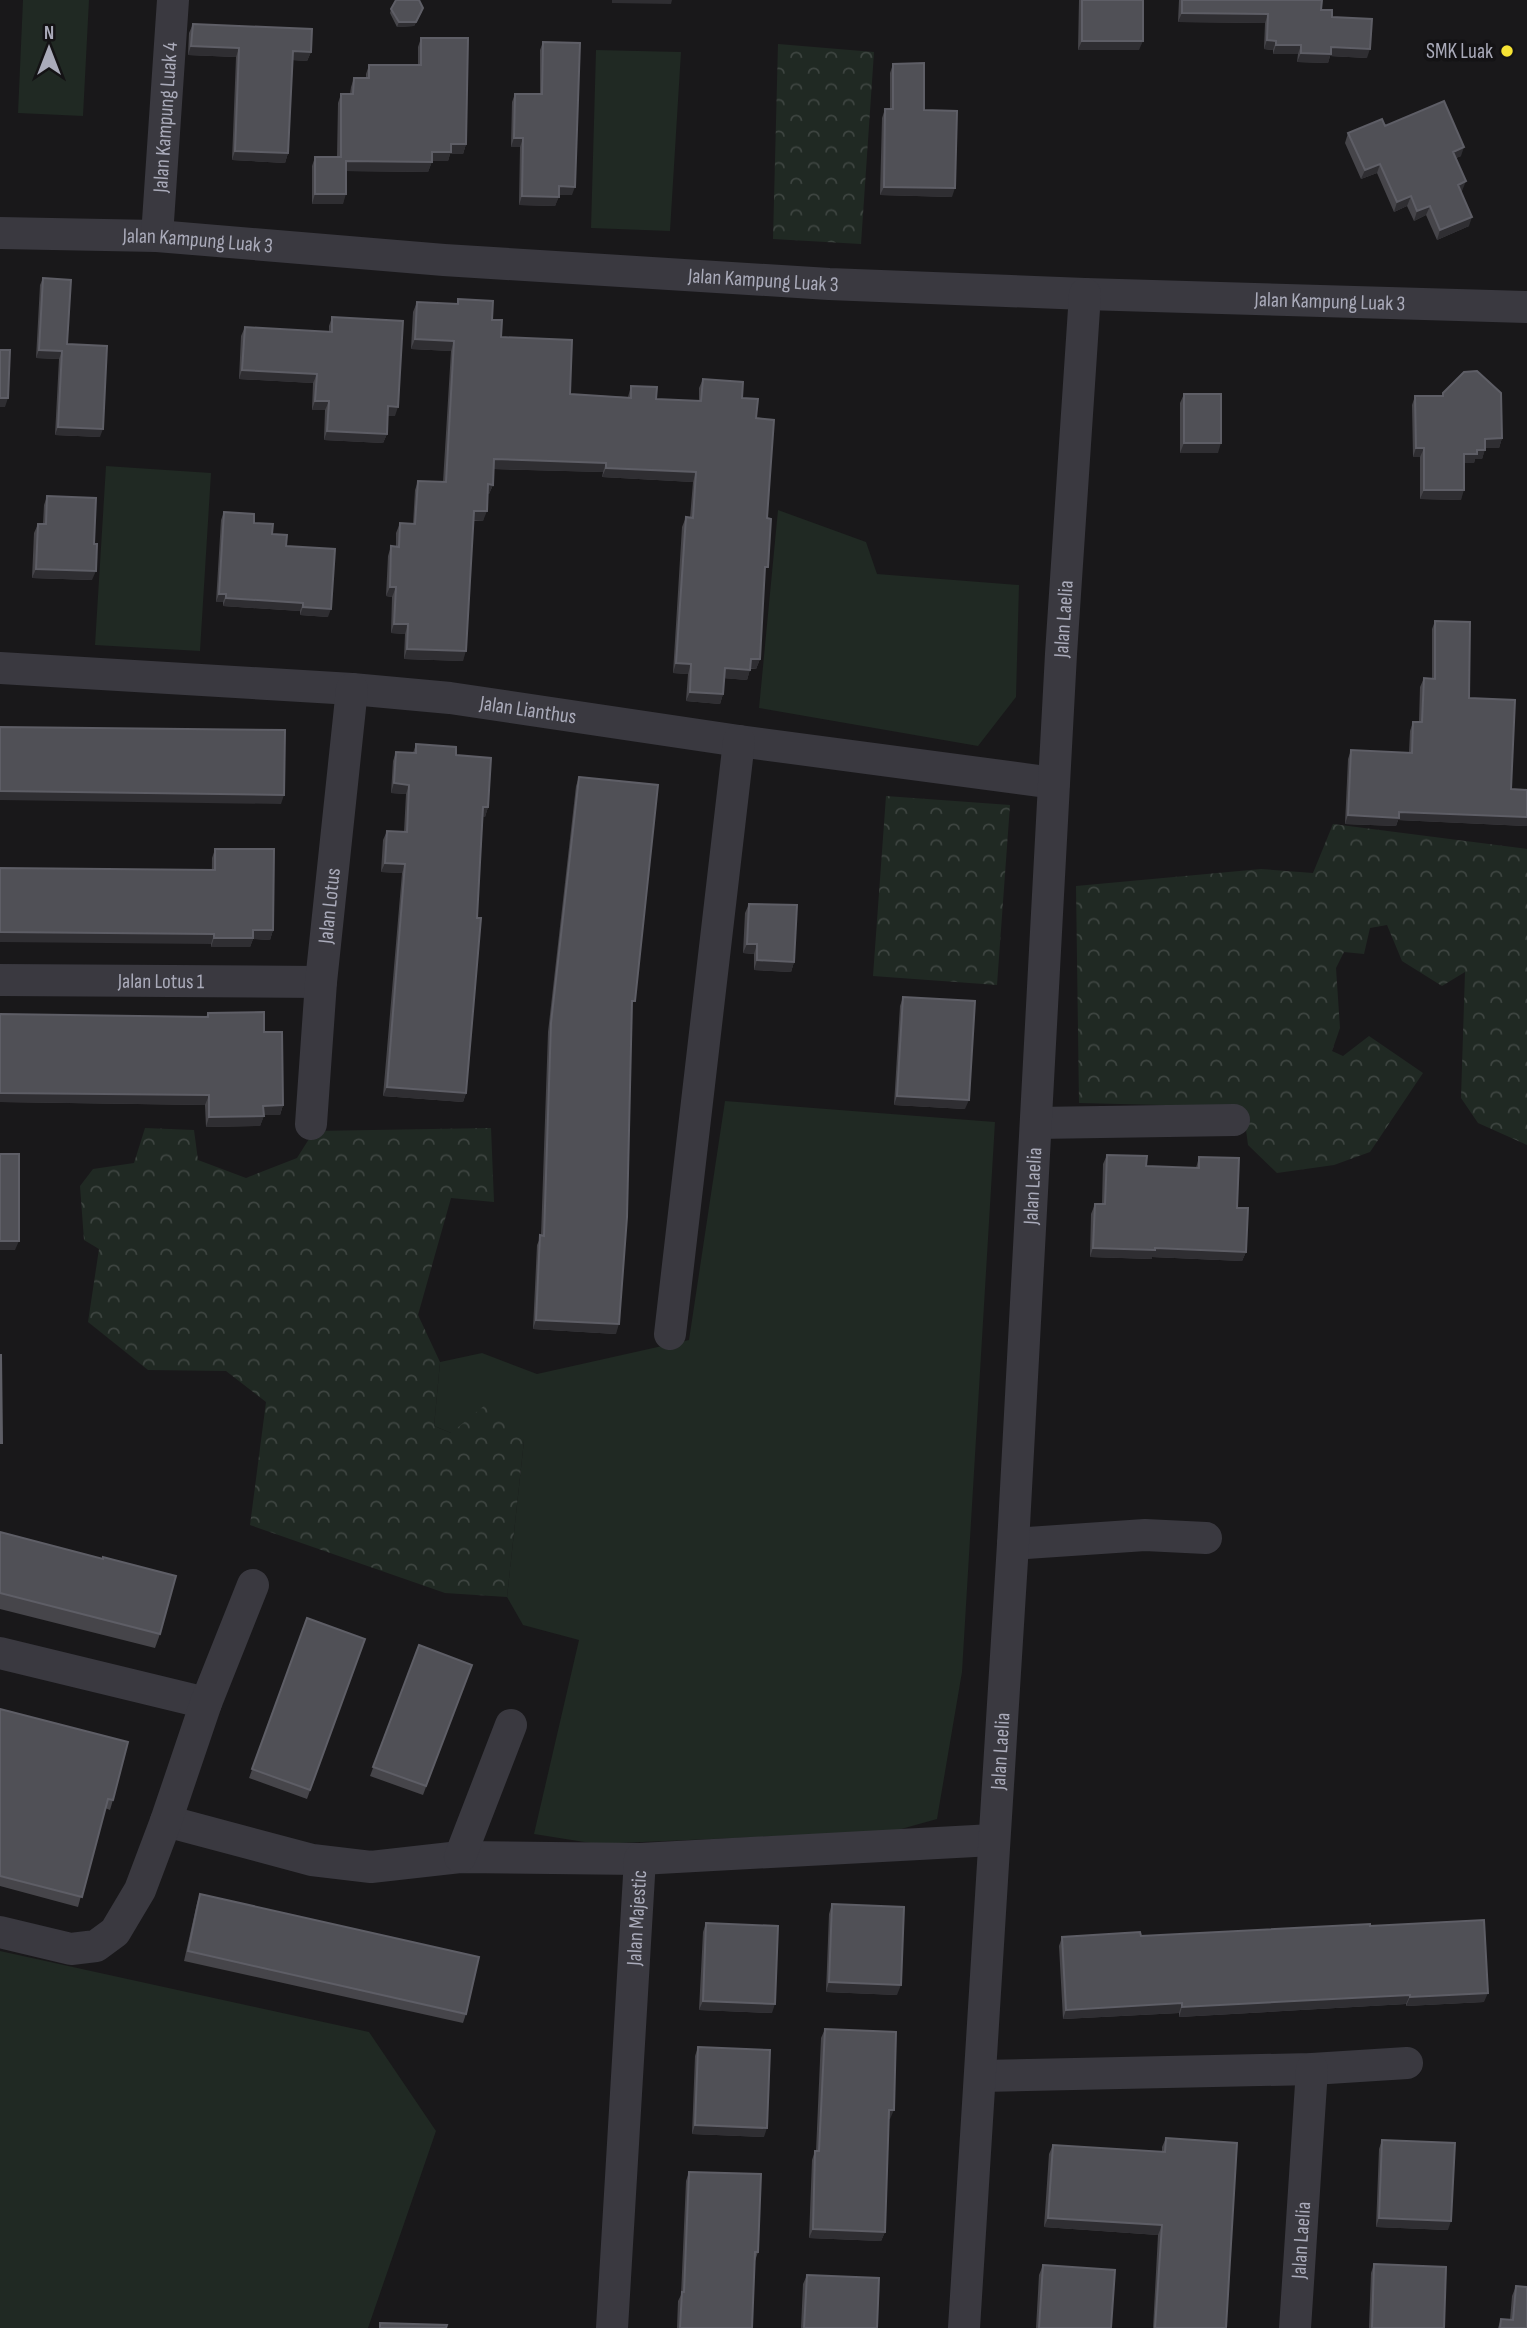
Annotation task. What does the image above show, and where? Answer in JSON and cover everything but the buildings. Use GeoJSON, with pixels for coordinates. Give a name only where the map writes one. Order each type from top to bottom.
{"type":"FeatureCollection","features":[{"type":"Feature","properties":{"kind":"street","name":"Jalan Kampung Luak 4"},"geometry":{"type":"LineString","coordinates":[[157,236],[173,0]]}},
{"type":"Feature","properties":{"kind":"street","name":"Jalan Kampung Luak 3"},"geometry":{"type":"LineString","coordinates":[[0,233],[157,236],[595,270],[817,283],[1527,307]]}},
{"type":"Feature","properties":{"kind":"street","name":"Jalan Laelia"},"geometry":{"type":"LineString","coordinates":[[964,2328],[1013,1544],[1054,783],[1085,294]]}},
{"type":"Feature","properties":{"kind":"street","name":"Jalan Lianthus"},"geometry":{"type":"LineString","coordinates":[[0,668],[352,689],[450,698],[739,741],[1054,783]]}},
{"type":"Feature","properties":{"kind":"street","name":"Jalan Lotus"},"geometry":{"type":"LineString","coordinates":[[311,1124],[321,982],[352,689]]}},
{"type":"Feature","properties":{"kind":"street"},"geometry":{"type":"LineString","coordinates":[[670,1334],[739,741]]}},
{"type":"Feature","properties":{"kind":"street","name":"Jalan Lotus 1"},"geometry":{"type":"LineString","coordinates":[[0,980],[321,982]]}},
{"type":"Feature","properties":{"kind":"street"},"geometry":{"type":"LineString","coordinates":[[1037,1123],[1234,1120]]}},
{"type":"Feature","properties":{"kind":"street"},"geometry":{"type":"LineString","coordinates":[[1013,1544],[1145,1535],[1206,1538]]}},
{"type":"Feature","properties":{"kind":"street"},"geometry":{"type":"LineString","coordinates":[[0,1932],[71,1948],[96,1946],[116,1933],[140,1890],[206,1703],[253,1586]]}},
{"type":"Feature","properties":{"kind":"street"},"geometry":{"type":"LineString","coordinates":[[0,1653],[206,1703]]}},
{"type":"Feature","properties":{"kind":"street"},"geometry":{"type":"LineString","coordinates":[[460,1857],[511,1725]]}},
{"type":"Feature","properties":{"kind":"street"},"geometry":{"type":"LineString","coordinates":[[166,1821],[312,1860],[371,1867],[460,1857],[640,1859]]}},
{"type":"Feature","properties":{"kind":"street","name":"Jalan Majestic"},"geometry":{"type":"LineString","coordinates":[[612,2328],[640,1859],[993,1840]]}},
{"type":"Feature","properties":{"kind":"street"},"geometry":{"type":"LineString","coordinates":[[981,2076],[1312,2069],[1407,2063]]}},
{"type":"Feature","properties":{"kind":"street","name":"Jalan Laelia"},"geometry":{"type":"LineString","coordinates":[[1295,2328],[1312,2069]]}},
{"type":"Feature","properties":{"kind":"green space"},"geometry":{"type":"Polygon","coordinates":[[[23,0],[89,0],[83,116],[18,113],[23,0]]]}},
{"type":"Feature","properties":{"kind":"green space"},"geometry":{"type":"Polygon","coordinates":[[[778,44],[874,52],[861,244],[773,239],[778,44]]]}},
{"type":"Feature","properties":{"kind":"green space"},"geometry":{"type":"Polygon","coordinates":[[[596,50],[681,52],[670,231],[591,228],[596,50]]]}},
{"type":"Feature","properties":{"kind":"green space"},"geometry":{"type":"Polygon","coordinates":[[[106,466],[211,473],[200,651],[95,645],[106,466]]]}},
{"type":"Feature","properties":{"kind":"green space"},"geometry":{"type":"Polygon","coordinates":[[[778,510],[866,542],[877,574],[1019,585],[1016,697],[978,746],[759,708],[778,510]]]}},
{"type":"Feature","properties":{"kind":"green space"},"geometry":{"type":"Polygon","coordinates":[[[886,796],[1010,805],[997,985],[873,976],[886,796]]]}},
{"type":"Feature","properties":{"kind":"green space"},"geometry":{"type":"Polygon","coordinates":[[[1333,824],[1527,849],[1527,1145],[1478,1123],[1461,1098],[1465,972],[1442,986],[1402,961],[1387,925],[1370,928],[1364,954],[1344,952],[1336,968],[1340,1028],[1332,1051],[1343,1056],[1369,1036],[1423,1073],[1370,1152],[1334,1165],[1277,1173],[1248,1145],[1243,1107],[1079,1103],[1076,886],[1261,869],[1313,873],[1333,824]]]}},
{"type":"Feature","properties":{"kind":"green space"},"geometry":{"type":"Polygon","coordinates":[[[725,1101],[995,1122],[962,1672],[937,1819],[894,1831],[597,1844],[534,1834],[579,1640],[523,1625],[507,1597],[524,1440],[451,1433],[434,1426],[440,1362],[482,1353],[537,1374],[689,1340],[725,1101]]]}},
{"type":"Feature","properties":{"kind":"green space"},"geometry":{"type":"Polygon","coordinates":[[[145,1128],[194,1130],[198,1160],[246,1178],[297,1158],[314,1131],[491,1128],[494,1202],[451,1198],[418,1315],[440,1362],[434,1426],[451,1433],[485,1405],[524,1440],[507,1597],[445,1593],[250,1525],[266,1402],[226,1371],[148,1370],[88,1322],[99,1249],[84,1240],[80,1186],[93,1169],[134,1163],[145,1128]]]}},
{"type":"Feature","properties":{"kind":"green space"},"geometry":{"type":"Polygon","coordinates":[[[0,1951],[369,2032],[436,2131],[368,2328],[0,2328],[0,1951]]]}},
{"type":"Feature","properties":{"kind":"place","name":"SMK Luak"},"geometry":{"type":"Point","coordinates":[1507,51]}}]}
